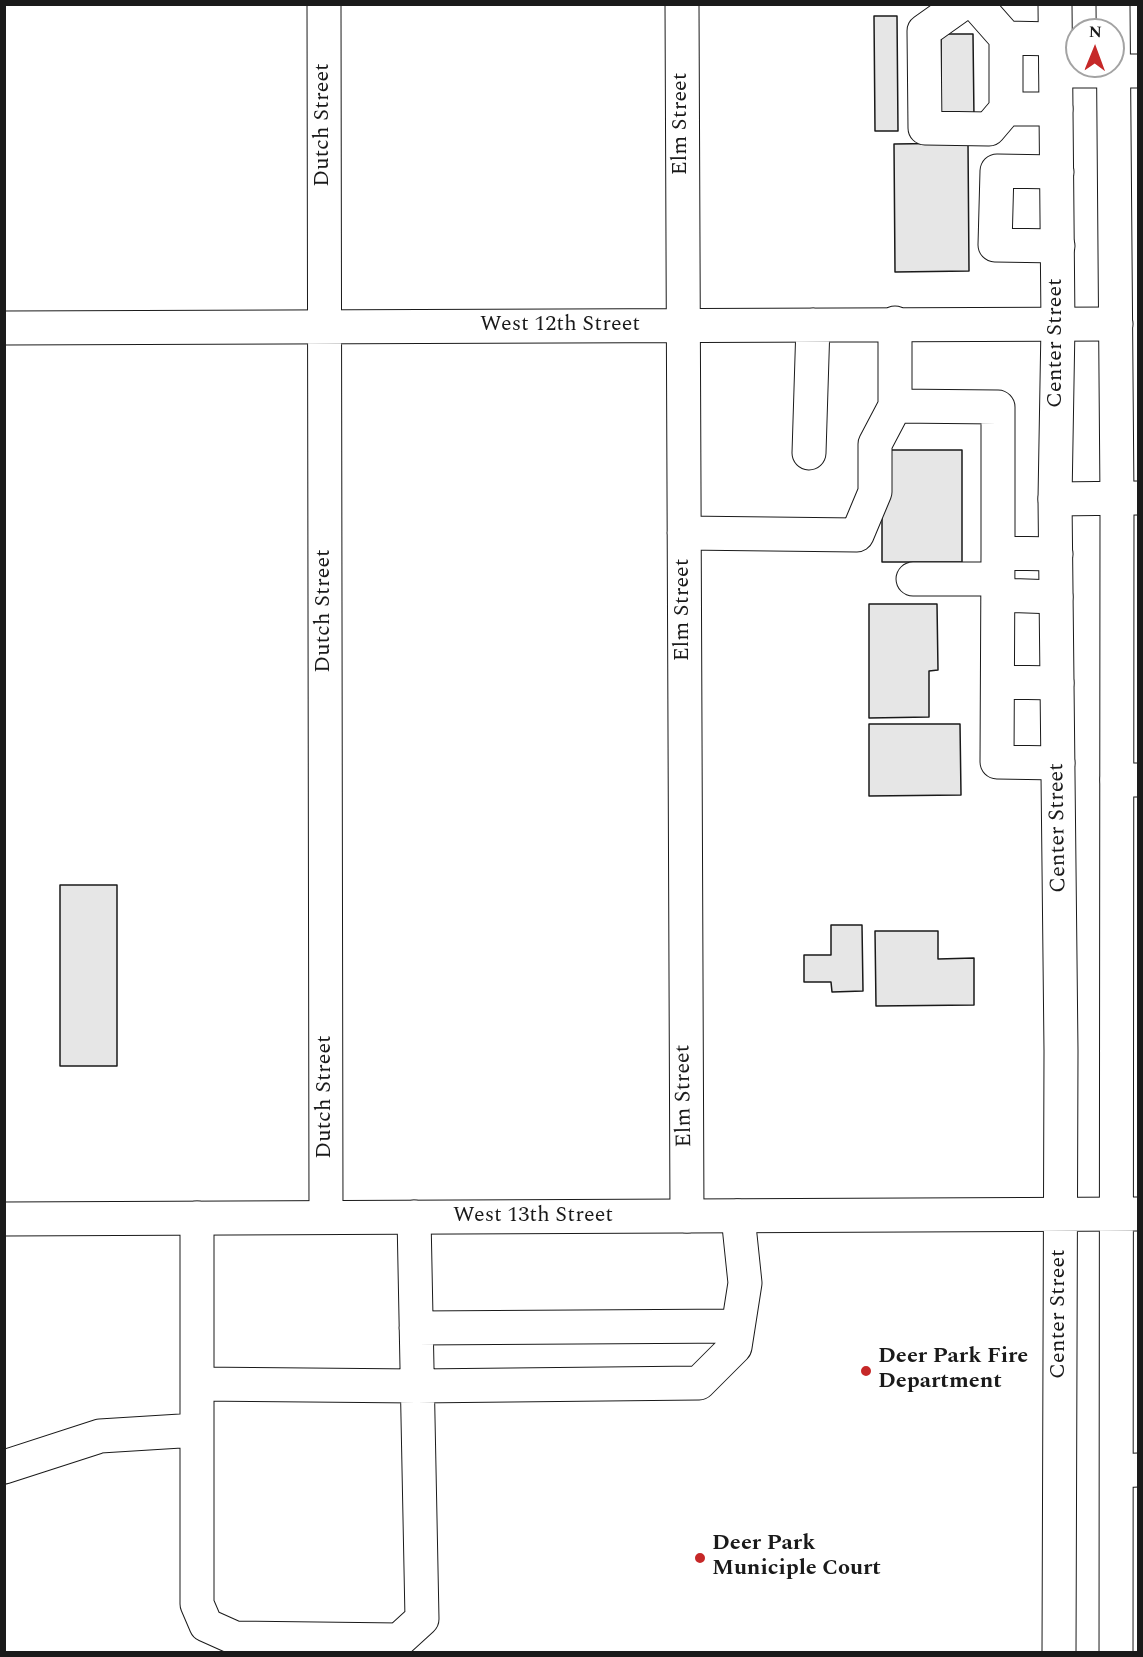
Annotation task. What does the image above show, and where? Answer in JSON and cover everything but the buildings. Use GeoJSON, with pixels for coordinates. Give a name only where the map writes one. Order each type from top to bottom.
{"type":"FeatureCollection","features":[{"type":"Feature","properties":{"kind":"main road","name":"Dutch Street"},"geometry":{"type":"LineString","coordinates":[[324,4],[326,1217]]}},
{"type":"Feature","properties":{"kind":"main road","name":"Elm Street"},"geometry":{"type":"LineString","coordinates":[[682,4],[687,1216]]}},
{"type":"Feature","properties":{"kind":"main road"},"geometry":{"type":"LineString","coordinates":[[962,4],[924,32],[925,128],[989,129],[1006,109],[1006,38],[976,4]]}},
{"type":"Feature","properties":{"kind":"main road","name":"Center Street"},"geometry":{"type":"LineString","coordinates":[[1055,4],[1058,246],[1055,499],[1061,1213],[1059,1653]]}},
{"type":"Feature","properties":{"kind":"main road"},"geometry":{"type":"LineString","coordinates":[[1113,4],[1126,71],[1116,324],[1128,498],[1128,1471],[1127,1540],[1116,1653]]}},
{"type":"Feature","properties":{"kind":"main road"},"geometry":{"type":"LineString","coordinates":[[1006,38],[1055,39]]}},
{"type":"Feature","properties":{"kind":"main road"},"geometry":{"type":"LineString","coordinates":[[1056,71],[1126,71]]}},
{"type":"Feature","properties":{"kind":"main road"},"geometry":{"type":"LineString","coordinates":[[1006,109],[1056,109]]}},
{"type":"Feature","properties":{"kind":"main road"},"geometry":{"type":"LineString","coordinates":[[1056,172],[997,171],[996,245],[1058,246]]}},
{"type":"Feature","properties":{"kind":"main road"},"geometry":{"type":"LineString","coordinates":[[684,533],[857,535],[875,492],[875,444],[895,406],[895,323]]}},
{"type":"Feature","properties":{"kind":"main road","name":"West 12th Street"},"geometry":{"type":"LineString","coordinates":[[4,328],[1116,324]]}},
{"type":"Feature","properties":{"kind":"main road"},"geometry":{"type":"LineString","coordinates":[[809,453],[813,325]]}},
{"type":"Feature","properties":{"kind":"main road"},"geometry":{"type":"LineString","coordinates":[[895,406],[998,407],[997,762],[1058,763]]}},
{"type":"Feature","properties":{"kind":"main road"},"geometry":{"type":"LineString","coordinates":[[1055,499],[1128,498]]}},
{"type":"Feature","properties":{"kind":"main road"},"geometry":{"type":"LineString","coordinates":[[913,579],[998,576],[1056,554]]}},
{"type":"Feature","properties":{"kind":"main road"},"geometry":{"type":"LineString","coordinates":[[998,576],[1056,597]]}},
{"type":"Feature","properties":{"kind":"main road"},"geometry":{"type":"LineString","coordinates":[[998,682],[1057,683]]}},
{"type":"Feature","properties":{"kind":"main road","name":"West 13th Street"},"geometry":{"type":"LineString","coordinates":[[4,1219],[1127,1214]]}},
{"type":"Feature","properties":{"kind":"main road"},"geometry":{"type":"LineString","coordinates":[[197,1384],[417,1386],[699,1383],[735,1347],[745,1283],[738,1216]]}},
{"type":"Feature","properties":{"kind":"main road"},"geometry":{"type":"LineString","coordinates":[[197,1218],[197,1604],[206,1625],[236,1638],[399,1640],[422,1619],[414,1217]]}},
{"type":"Feature","properties":{"kind":"main road"},"geometry":{"type":"LineString","coordinates":[[416,1329],[738,1326]]}},
{"type":"Feature","properties":{"kind":"main road"},"geometry":{"type":"LineString","coordinates":[[4,1467],[100,1436],[197,1430]]}},
{"type":"Feature","properties":{"kind":"place","name":"Deer Park Fire Department"},"geometry":{"type":"Point","coordinates":[866,1371]}},
{"type":"Feature","properties":{"kind":"place","name":"Deer Park Municiple Court"},"geometry":{"type":"Point","coordinates":[700,1558]}}]}
